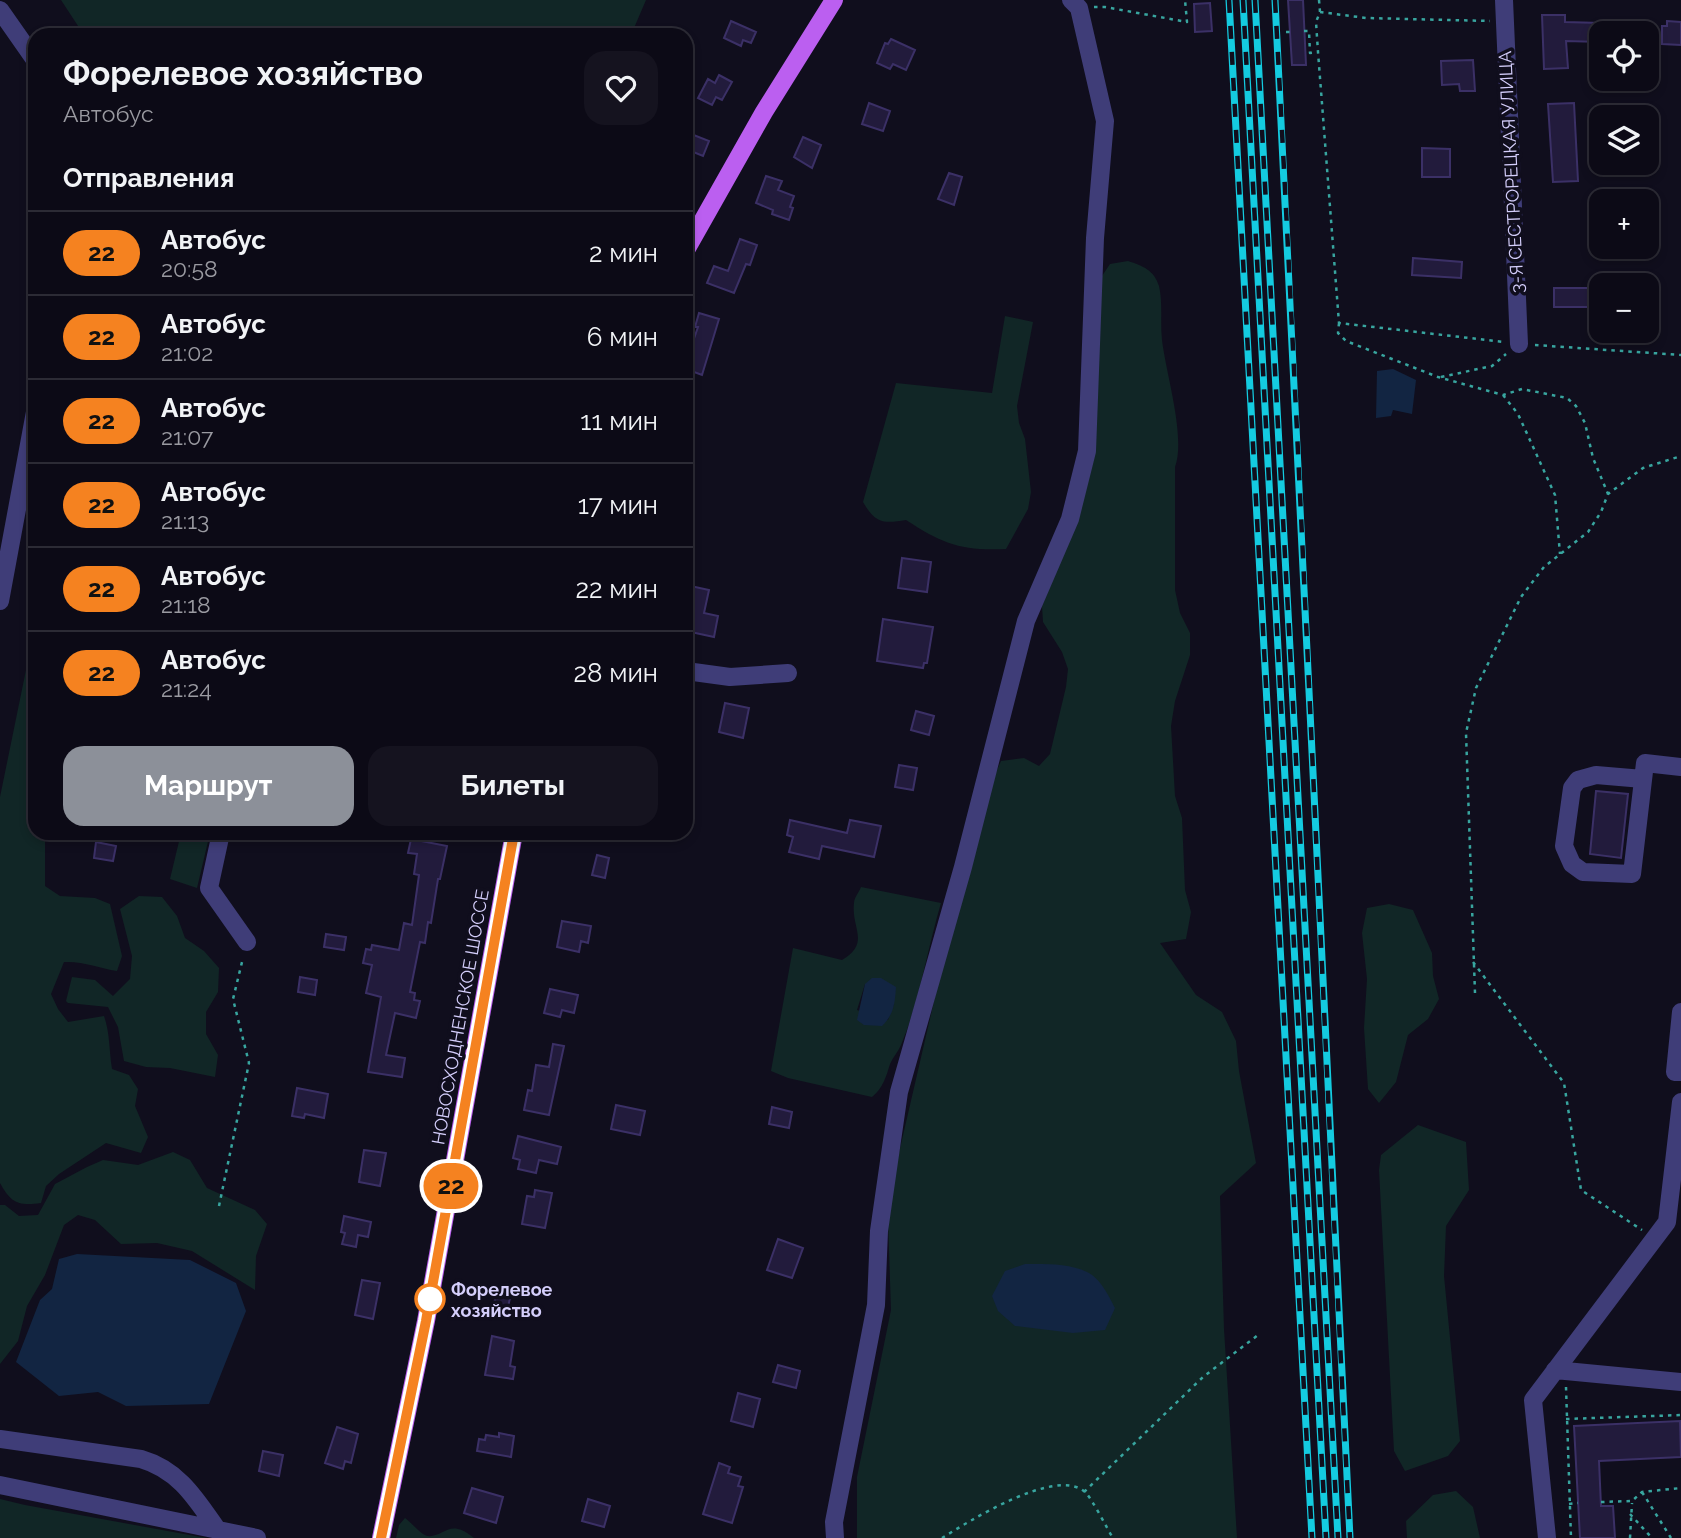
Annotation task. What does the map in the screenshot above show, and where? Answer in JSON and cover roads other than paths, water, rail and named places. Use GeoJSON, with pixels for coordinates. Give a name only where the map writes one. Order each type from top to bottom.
{"type":"FeatureCollection","features":[{"type":"Feature","properties":{"kind":"main road"},"geometry":{"type":"LineString","coordinates":[[693,238],[764,112],[834,0]]}},
{"type":"Feature","properties":{"kind":"main road","name":"НОВОСХОДНЕНСКОЕ ШОССЕ"},"geometry":{"type":"LineString","coordinates":[[381,1538],[426,1321],[513,840]]}},
{"type":"Feature","properties":{"kind":"street","name":"3-Я СЕСТРОРЕЦКАЯ УЛИЦА"},"geometry":{"type":"LineString","coordinates":[[1504,0],[1519,344]]}},
{"type":"Feature","properties":{"kind":"street"},"geometry":{"type":"LineString","coordinates":[[835,1538],[834,1522],[876,1305],[878,1231],[899,1091],[963,867],[1026,621],[1070,519],[1087,451],[1095,238],[1105,121],[1075,4]]}},
{"type":"Feature","properties":{"kind":"street"},"geometry":{"type":"LineString","coordinates":[[0,10],[28,50]]}},
{"type":"Feature","properties":{"kind":"street"},"geometry":{"type":"LineString","coordinates":[[0,601],[28,450]]}},
{"type":"Feature","properties":{"kind":"street"},"geometry":{"type":"LineString","coordinates":[[693,672],[730,677],[788,674]]}},
{"type":"Feature","properties":{"kind":"street"},"geometry":{"type":"LineString","coordinates":[[1643,779],[1588,776],[1578,780],[1572,788],[1564,846],[1572,864],[1583,872],[1632,874],[1645,764],[1681,767]]}},
{"type":"Feature","properties":{"kind":"street"},"geometry":{"type":"LineString","coordinates":[[219,840],[209,888],[247,942]]}},
{"type":"Feature","properties":{"kind":"street"},"geometry":{"type":"LineString","coordinates":[[1681,1012],[1675,1072],[1681,1072]]}},
{"type":"Feature","properties":{"kind":"street"},"geometry":{"type":"LineString","coordinates":[[1547,1538],[1533,1400],[1667,1222],[1681,1102]]}},
{"type":"Feature","properties":{"kind":"street"},"geometry":{"type":"LineString","coordinates":[[1555,1370],[1681,1382]]}},
{"type":"Feature","properties":{"kind":"street"},"geometry":{"type":"LineString","coordinates":[[0,1439],[141,1459],[159,1464],[191,1493],[217,1530]]}},
{"type":"Feature","properties":{"kind":"street"},"geometry":{"type":"LineString","coordinates":[[0,1485],[257,1538]]}},
{"type":"Feature","properties":{"kind":"water"},"geometry":{"type":"Polygon","coordinates":[[[1393,369],[1416,380],[1412,414],[1393,410],[1391,416],[1376,418],[1377,371],[1393,369]]]}},
{"type":"Feature","properties":{"kind":"water"},"geometry":{"type":"Polygon","coordinates":[[[872,978],[881,978],[896,987],[891,1013],[882,1026],[864,1025],[857,1020],[865,984],[872,978]]]}},
{"type":"Feature","properties":{"kind":"water"},"geometry":{"type":"Polygon","coordinates":[[[77,1254],[190,1260],[236,1283],[246,1311],[209,1404],[126,1406],[98,1392],[59,1396],[16,1362],[40,1300],[52,1289],[59,1259],[77,1254]]]}},
{"type":"Feature","properties":{"kind":"water"},"geometry":{"type":"Polygon","coordinates":[[[1025,1264],[1080,1269],[1096,1278],[1115,1308],[1105,1330],[1073,1333],[1015,1326],[998,1311],[992,1296],[1005,1271],[1025,1264]]]}},
{"type":"Feature","properties":{"kind":"railway"},"geometry":{"type":"LineString","coordinates":[[1229,0],[1312,1538]]}},
{"type":"Feature","properties":{"kind":"railway"},"geometry":{"type":"LineString","coordinates":[[1243,0],[1326,1538]]}},
{"type":"Feature","properties":{"kind":"railway"},"geometry":{"type":"LineString","coordinates":[[1255,0],[1338,1538]]}},
{"type":"Feature","properties":{"kind":"railway"},"geometry":{"type":"LineString","coordinates":[[1275,0],[1350,1538]]}},
{"type":"Feature","properties":{"kind":"place","name":"Форелевое хозяйство"},"geometry":{"type":"Point","coordinates":[430,1299]}}]}
